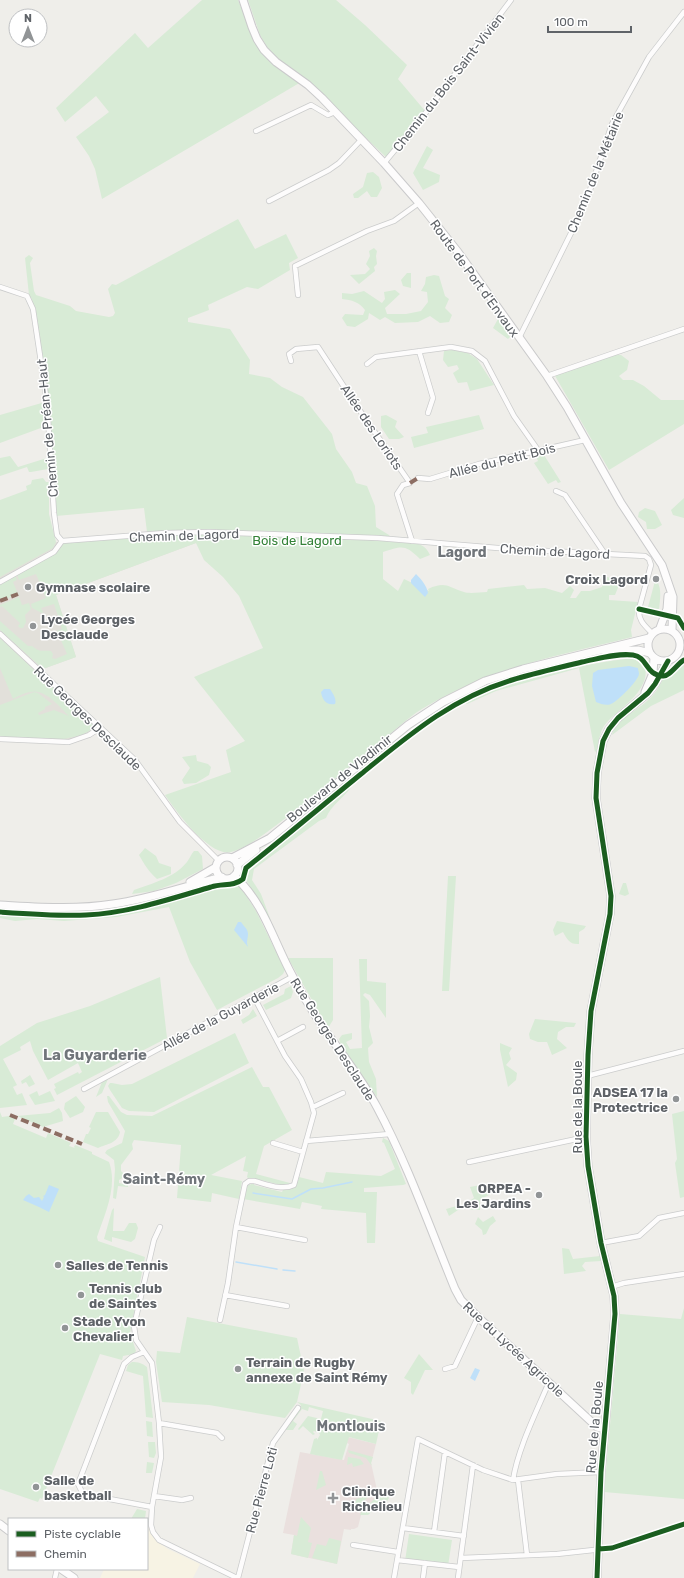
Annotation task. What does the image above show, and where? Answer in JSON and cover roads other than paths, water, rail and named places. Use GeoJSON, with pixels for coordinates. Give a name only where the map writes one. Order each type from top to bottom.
{"type":"FeatureCollection","features":[{"type":"Feature","properties":{"kind":"street","name":"Route de Port d'Envaux"},"geometry":{"type":"LineString","coordinates":[[243,0],[257,39],[270,56],[308,85],[384,163],[419,203],[458,252],[547,376],[567,407],[621,503],[662,565],[673,597],[672,630]]}},
{"type":"Feature","properties":{"kind":"street","name":"Chemin du Bois Saint-Vivien"},"geometry":{"type":"LineString","coordinates":[[384,163],[424,114],[511,0]]}},
{"type":"Feature","properties":{"kind":"street","name":"Chemin de la Métairie"},"geometry":{"type":"LineString","coordinates":[[519,338],[576,223],[590,190],[612,124],[649,57],[684,12]]}},
{"type":"Feature","properties":{"kind":"street"},"geometry":{"type":"LineString","coordinates":[[256,131],[311,105],[328,114],[335,112]]}},
{"type":"Feature","properties":{"kind":"street"},"geometry":{"type":"LineString","coordinates":[[269,201],[329,170],[339,163],[361,140]]}},
{"type":"Feature","properties":{"kind":"street"},"geometry":{"type":"LineString","coordinates":[[298,295],[295,266],[368,231],[394,221],[419,203]]}},
{"type":"Feature","properties":{"kind":"street","name":"Chemin de Préan-Haut"},"geometry":{"type":"LineString","coordinates":[[0,287],[27,296],[33,308],[47,402],[54,513],[57,535],[62,541]]}},
{"type":"Feature","properties":{"kind":"street"},"geometry":{"type":"LineString","coordinates":[[547,376],[684,330]]}},
{"type":"Feature","properties":{"kind":"street","name":"Allée des Loriots"},"geometry":{"type":"LineString","coordinates":[[291,361],[289,354],[296,349],[318,347],[410,483],[403,485],[397,494],[412,541]]}},
{"type":"Feature","properties":{"kind":"street"},"geometry":{"type":"LineString","coordinates":[[367,364],[376,357],[451,347],[472,351],[485,360],[514,416],[538,450]]}},
{"type":"Feature","properties":{"kind":"street"},"geometry":{"type":"LineString","coordinates":[[419,351],[433,398],[428,413]]}},
{"type":"Feature","properties":{"kind":"street","name":"Allée du Petit Bois"},"geometry":{"type":"LineString","coordinates":[[418,478],[430,479],[479,464],[585,440]]}},
{"type":"Feature","properties":{"kind":"street"},"geometry":{"type":"LineString","coordinates":[[556,491],[565,495],[605,554]]}},
{"type":"Feature","properties":{"kind":"street","name":"Chemin de Lagord"},"geometry":{"type":"LineString","coordinates":[[62,541],[165,533],[209,532],[378,538],[510,549],[645,556],[649,559],[651,565],[639,609],[639,616],[650,635]]}},
{"type":"Feature","properties":{"kind":"street"},"geometry":{"type":"LineString","coordinates":[[0,582],[54,552],[62,541]]}},
{"type":"Feature","properties":{"kind":"street"},"geometry":{"type":"LineString","coordinates":[[660,628],[672,630],[681,638],[680,642],[682,650],[668,661],[662,661],[652,655],[647,644],[650,635],[660,628],[667,609],[670,588]]}},
{"type":"Feature","properties":{"kind":"street","name":"Rue Georges Desclaude"},"geometry":{"type":"LineString","coordinates":[[0,634],[135,760],[180,822],[217,864]]}},
{"type":"Feature","properties":{"kind":"street","name":"Boulevard de Vladimir"},"geometry":{"type":"LineString","coordinates":[[232,858],[270,838],[408,725],[443,702],[471,687],[502,675],[650,635]]}},
{"type":"Feature","properties":{"kind":"street","name":"Boulevard de Vladimir"},"geometry":{"type":"LineString","coordinates":[[591,652],[628,650],[652,655]]}},
{"type":"Feature","properties":{"kind":"street","name":"Rue de la Boule"},"geometry":{"type":"LineString","coordinates":[[637,701],[646,690],[652,679],[652,655]]}},
{"type":"Feature","properties":{"kind":"street","name":"Rue de la Boule"},"geometry":{"type":"LineString","coordinates":[[597,1578],[601,1472],[615,1314],[612,1287],[601,1243],[588,1166],[586,1137],[587,1076],[591,1011],[610,914],[611,896],[597,804],[596,773],[603,741],[609,729],[618,718],[648,693],[668,661]]}},
{"type":"Feature","properties":{"kind":"street"},"geometry":{"type":"LineString","coordinates":[[0,739],[69,742],[89,735],[100,728]]}},
{"type":"Feature","properties":{"kind":"street"},"geometry":{"type":"LineString","coordinates":[[237,865],[270,838]]}},
{"type":"Feature","properties":{"kind":"street"},"geometry":{"type":"LineString","coordinates":[[0,905],[70,908],[99,906],[144,898],[222,877],[228,878],[234,876],[237,871],[237,865],[232,858],[225,857],[217,864],[179,888]]}},
{"type":"Feature","properties":{"kind":"street"},"geometry":{"type":"LineString","coordinates":[[217,864],[218,873],[222,877]]}},
{"type":"Feature","properties":{"kind":"street","name":"Rue Georges Desclaude"},"geometry":{"type":"LineString","coordinates":[[234,876],[254,899],[273,934],[292,976],[321,1025],[357,1075],[376,1106],[413,1186]]}},
{"type":"Feature","properties":{"kind":"street","name":"Allée de la Guyarderie"},"geometry":{"type":"LineString","coordinates":[[84,1089],[292,976]]}},
{"type":"Feature","properties":{"kind":"street"},"geometry":{"type":"LineString","coordinates":[[220,1320],[245,1184],[249,1181],[254,1181],[283,1188],[294,1185],[314,1113],[313,1107],[301,1079],[285,1056],[254,997]]}},
{"type":"Feature","properties":{"kind":"street"},"geometry":{"type":"LineString","coordinates":[[277,1041],[303,1027]]}},
{"type":"Feature","properties":{"kind":"street"},"geometry":{"type":"LineString","coordinates":[[587,1076],[684,1051]]}},
{"type":"Feature","properties":{"kind":"street"},"geometry":{"type":"LineString","coordinates":[[313,1107],[343,1093]]}},
{"type":"Feature","properties":{"kind":"street"},"geometry":{"type":"LineString","coordinates":[[306,1141],[390,1134]]}},
{"type":"Feature","properties":{"kind":"street"},"geometry":{"type":"LineString","coordinates":[[469,1162],[586,1137]]}},
{"type":"Feature","properties":{"kind":"street"},"geometry":{"type":"LineString","coordinates":[[273,1143],[302,1152]]}},
{"type":"Feature","properties":{"kind":"street","name":"Rue du Lycée Agricole"},"geometry":{"type":"LineString","coordinates":[[413,1186],[454,1289],[461,1300],[597,1427],[605,1429]]}},
{"type":"Feature","properties":{"kind":"street"},"geometry":{"type":"LineString","coordinates":[[601,1243],[639,1236],[659,1218],[684,1213]]}},
{"type":"Feature","properties":{"kind":"street"},"geometry":{"type":"LineString","coordinates":[[160,1227],[154,1240],[134,1326],[136,1340],[152,1363],[159,1423],[161,1457],[152,1507],[151,1525],[153,1532],[159,1540],[238,1578]]}},
{"type":"Feature","properties":{"kind":"street"},"geometry":{"type":"LineString","coordinates":[[236,1227],[305,1240]]}},
{"type":"Feature","properties":{"kind":"street"},"geometry":{"type":"LineString","coordinates":[[612,1287],[684,1274]]}},
{"type":"Feature","properties":{"kind":"street"},"geometry":{"type":"LineString","coordinates":[[225,1295],[287,1306]]}},
{"type":"Feature","properties":{"kind":"street"},"geometry":{"type":"LineString","coordinates":[[445,1369],[455,1366],[478,1317]]}},
{"type":"Feature","properties":{"kind":"street"},"geometry":{"type":"LineString","coordinates":[[144,1352],[132,1357],[124,1364],[78,1484],[83,1494],[152,1507]]}},
{"type":"Feature","properties":{"kind":"street"},"geometry":{"type":"LineString","coordinates":[[527,1555],[514,1471],[549,1382]]}},
{"type":"Feature","properties":{"kind":"street","name":"Rue Pierre Loti"},"geometry":{"type":"LineString","coordinates":[[238,1578],[272,1443],[298,1408]]}},
{"type":"Feature","properties":{"kind":"street"},"geometry":{"type":"LineString","coordinates":[[159,1423],[217,1433],[222,1438]]}},
{"type":"Feature","properties":{"kind":"street"},"geometry":{"type":"LineString","coordinates":[[394,1578],[418,1439],[473,1465],[516,1480],[557,1474],[601,1472]]}},
{"type":"Feature","properties":{"kind":"street"},"geometry":{"type":"LineString","coordinates":[[434,1532],[446,1452]]}},
{"type":"Feature","properties":{"kind":"street"},"geometry":{"type":"LineString","coordinates":[[458,1578],[473,1465]]}},
{"type":"Feature","properties":{"kind":"street"},"geometry":{"type":"LineString","coordinates":[[154,1496],[182,1500],[191,1498]]}},
{"type":"Feature","properties":{"kind":"street"},"geometry":{"type":"LineString","coordinates":[[0,1524],[8,1530]]}},
{"type":"Feature","properties":{"kind":"street"},"geometry":{"type":"LineString","coordinates":[[461,1558],[557,1554],[612,1548],[684,1524]]}},
{"type":"Feature","properties":{"kind":"street"},"geometry":{"type":"LineString","coordinates":[[403,1528],[464,1536]]}},
{"type":"Feature","properties":{"kind":"street"},"geometry":{"type":"LineString","coordinates":[[352,1545],[398,1552]]}},
{"type":"Feature","properties":{"kind":"street"},"geometry":{"type":"LineString","coordinates":[[397,1560],[459,1568]]}},
{"type":"Feature","properties":{"kind":"street"},"geometry":{"type":"LineString","coordinates":[[423,1578],[425,1563]]}},
{"type":"Feature","properties":{"kind":"street"},"geometry":{"type":"LineString","coordinates":[[62,1570],[74,1578]]}},
{"type":"Feature","properties":{"kind":"water"},"geometry":{"type":"Polygon","coordinates":[[[416,574],[422,580],[428,593],[425,597],[411,583],[411,580],[416,574]]]}},
{"type":"Feature","properties":{"kind":"water"},"geometry":{"type":"Polygon","coordinates":[[[629,666],[638,668],[639,674],[627,690],[609,705],[596,702],[592,686],[593,673],[598,670],[629,666]]]}},
{"type":"Feature","properties":{"kind":"water"},"geometry":{"type":"Polygon","coordinates":[[[324,689],[330,689],[335,698],[335,704],[329,704],[323,699],[321,692],[324,689]]]}},
{"type":"Feature","properties":{"kind":"water"},"geometry":{"type":"Polygon","coordinates":[[[238,922],[241,922],[247,930],[248,947],[234,930],[238,922]]]}},
{"type":"Feature","properties":{"kind":"water"},"geometry":{"type":"Polygon","coordinates":[[[49,1185],[59,1189],[49,1212],[23,1200],[29,1194],[34,1198],[39,1197],[42,1201],[49,1185]]]}},
{"type":"Feature","properties":{"kind":"water"},"geometry":{"type":"Polygon","coordinates":[[[475,1368],[480,1370],[475,1381],[470,1378],[475,1368]]]}},
{"type":"Feature","properties":{"kind":"waterway"},"geometry":{"type":"LineString","coordinates":[[253,1193],[292,1199],[311,1189],[352,1182]]}},
{"type":"Feature","properties":{"kind":"waterway"},"geometry":{"type":"LineString","coordinates":[[236,1262],[277,1269]]}},
{"type":"Feature","properties":{"kind":"waterway"},"geometry":{"type":"LineString","coordinates":[[283,1270],[295,1271]]}},
{"type":"Feature","properties":{"kind":"place","name":"Croix Lagord"},"geometry":{"type":"Point","coordinates":[656,579]}},
{"type":"Feature","properties":{"kind":"place","name":"Gymnase scolaire"},"geometry":{"type":"Point","coordinates":[28,587]}},
{"type":"Feature","properties":{"kind":"place","name":"Lycée Georges Desclaude"},"geometry":{"type":"Point","coordinates":[33,626]}},
{"type":"Feature","properties":{"kind":"place","name":"ADSEA 17 la Protectrice"},"geometry":{"type":"Point","coordinates":[676,1099]}},
{"type":"Feature","properties":{"kind":"place","name":"ORPEA - Les Jardins"},"geometry":{"type":"Point","coordinates":[539,1195]}},
{"type":"Feature","properties":{"kind":"place","name":"Salles de Tennis"},"geometry":{"type":"Point","coordinates":[58,1265]}},
{"type":"Feature","properties":{"kind":"place","name":"Tennis club de Saintes"},"geometry":{"type":"Point","coordinates":[81,1295]}},
{"type":"Feature","properties":{"kind":"place","name":"Stade Yvon Chevalier"},"geometry":{"type":"Point","coordinates":[65,1328]}},
{"type":"Feature","properties":{"kind":"place","name":"Terrain de Rugby annexe de Saint Rémy"},"geometry":{"type":"Point","coordinates":[238,1369]}},
{"type":"Feature","properties":{"kind":"place","name":"Salle de basketball"},"geometry":{"type":"Point","coordinates":[36,1487]}},
{"type":"Feature","properties":{"kind":"place","name":"Clinique Richelieu"},"geometry":{"type":"Point","coordinates":[333,1498]}},
{"type":"Feature","properties":{"kind":"district","name":"Lagord"},"geometry":{"type":"Point","coordinates":[462,552]}},
{"type":"Feature","properties":{"kind":"district","name":"La Guyarderie"},"geometry":{"type":"Point","coordinates":[95,1055]}},
{"type":"Feature","properties":{"kind":"district","name":"Saint-Rémy"},"geometry":{"type":"Point","coordinates":[164,1179]}},
{"type":"Feature","properties":{"kind":"district","name":"Montlouis"},"geometry":{"type":"Point","coordinates":[351,1426]}},
{"type":"Feature","properties":{"kind":"park label","name":"Bois de Lagord"},"geometry":{"type":"Point","coordinates":[297,540]}}]}
